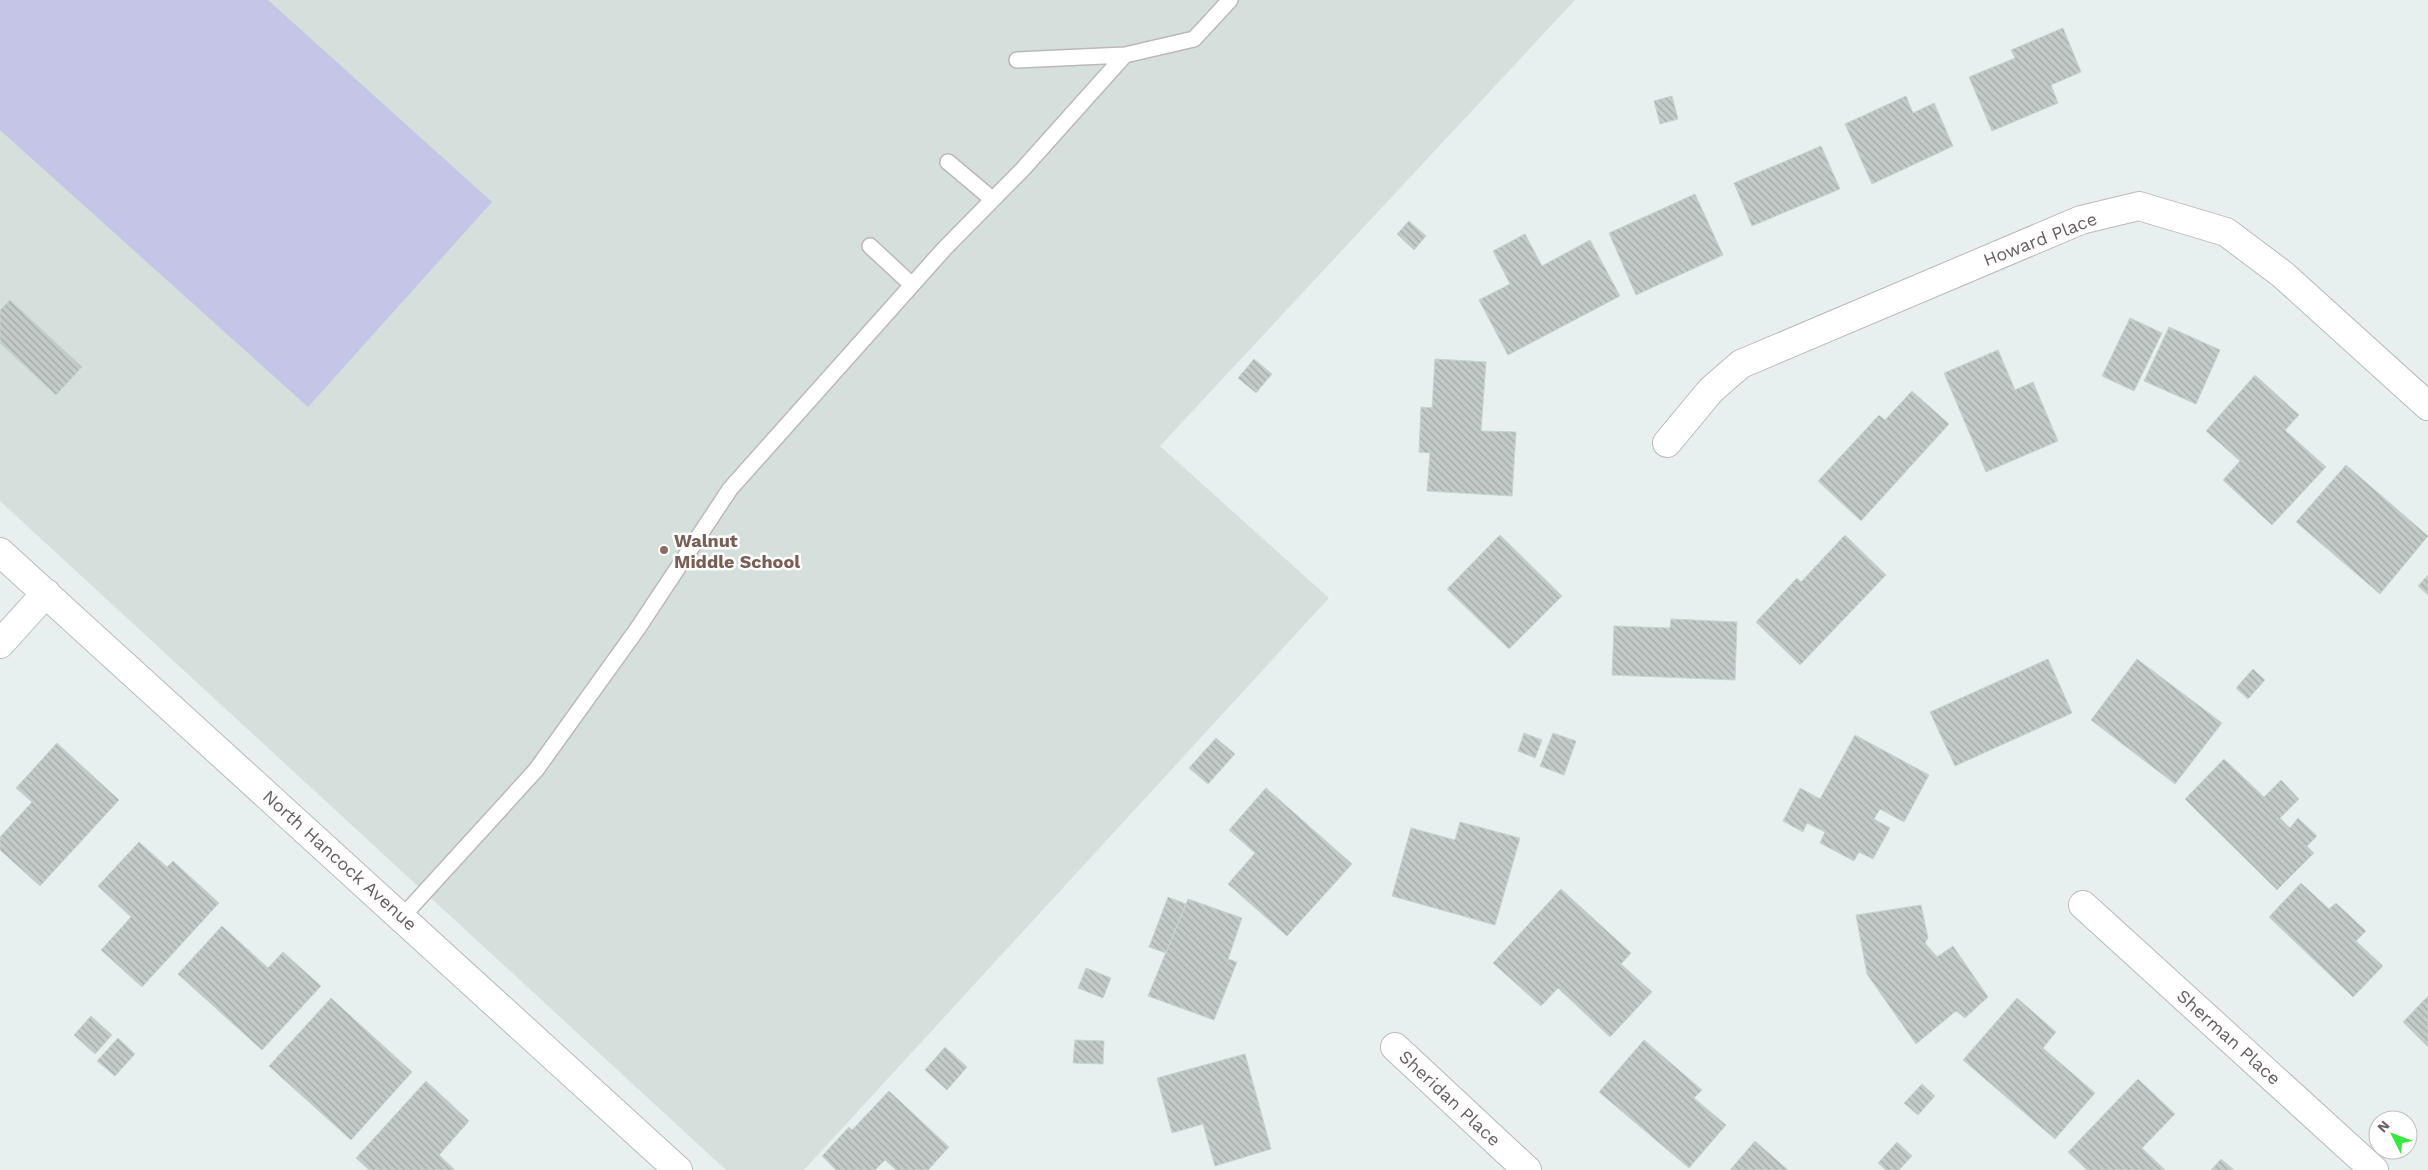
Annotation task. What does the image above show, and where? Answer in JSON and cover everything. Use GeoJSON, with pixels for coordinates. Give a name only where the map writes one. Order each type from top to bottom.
{"type":"FeatureCollection","features":[{"type":"Feature","properties":{"kind":"street","name":"Howard Place"},"geometry":{"type":"LineString","coordinates":[[1667,444],[1711,390],[1741,364],[2081,220],[2139,206],[2226,232],[2282,274],[2428,406]]}},
{"type":"Feature","properties":{"kind":"street","name":"North Hancock Avenue"},"geometry":{"type":"LineString","coordinates":[[0,552],[678,1170]]}},
{"type":"Feature","properties":{"kind":"street"},"geometry":{"type":"LineString","coordinates":[[0,644],[46,594]]}},
{"type":"Feature","properties":{"kind":"street","name":"Sherman Place"},"geometry":{"type":"LineString","coordinates":[[2083,905],[2374,1170]]}},
{"type":"Feature","properties":{"kind":"street","name":"Sheridan Place"},"geometry":{"type":"LineString","coordinates":[[1395,1047],[1527,1170]]}},
{"type":"Feature","properties":{"kind":"lane"},"geometry":{"type":"LineString","coordinates":[[1017,60],[1125,55],[1194,39],[1230,0]]}},
{"type":"Feature","properties":{"kind":"lane"},"geometry":{"type":"LineString","coordinates":[[402,917],[536,770],[638,628],[730,489],[912,285],[992,199],[1022,170],[1125,55]]}},
{"type":"Feature","properties":{"kind":"lane"},"geometry":{"type":"LineString","coordinates":[[948,162],[992,199]]}},
{"type":"Feature","properties":{"kind":"lane"},"geometry":{"type":"LineString","coordinates":[[870,246],[912,285]]}},
{"type":"Feature","properties":{"kind":"shaded area","name":"Walnut Middle School"},"geometry":{"type":"Polygon","coordinates":[[[0,0],[1575,0],[1160,446],[1329,598],[804,1170],[726,1170],[0,501],[0,0]]]}},
{"type":"Feature","properties":{"kind":"shaded area"},"geometry":{"type":"Polygon","coordinates":[[[0,0],[268,0],[492,202],[308,407],[0,130],[0,0]]]}},
{"type":"Feature","properties":{"kind":"building"},"geometry":{"type":"Polygon","coordinates":[[[2063,28],[2081,72],[2051,85],[2058,103],[1992,131],[1969,77],[2015,58],[2011,50],[2063,28]]]}},
{"type":"Feature","properties":{"kind":"building"},"geometry":{"type":"Polygon","coordinates":[[[1672,96],[1678,119],[1660,124],[1654,101],[1672,96]]]}},
{"type":"Feature","properties":{"kind":"building"},"geometry":{"type":"Polygon","coordinates":[[[1906,96],[1913,113],[1934,103],[1953,146],[1872,184],[1845,124],[1906,96]]]}},
{"type":"Feature","properties":{"kind":"building"},"geometry":{"type":"Polygon","coordinates":[[[1821,146],[1840,189],[1752,226],[1734,183],[1821,146]]]}},
{"type":"Feature","properties":{"kind":"building"},"geometry":{"type":"Polygon","coordinates":[[[1695,194],[1723,255],[1636,295],[1609,233],[1695,194]]]}},
{"type":"Feature","properties":{"kind":"building"},"geometry":{"type":"Polygon","coordinates":[[[1409,221],[1426,236],[1414,250],[1397,234],[1409,221]]]}},
{"type":"Feature","properties":{"kind":"building"},"geometry":{"type":"Polygon","coordinates":[[[1525,234],[1542,266],[1590,240],[1620,296],[1508,355],[1479,300],[1510,284],[1493,251],[1525,234]]]}},
{"type":"Feature","properties":{"kind":"building"},"geometry":{"type":"Polygon","coordinates":[[[10,300],[82,367],[56,395],[0,343],[0,310],[10,300]]]}},
{"type":"Feature","properties":{"kind":"building"},"geometry":{"type":"Polygon","coordinates":[[[2130,318],[2162,333],[2134,391],[2102,376],[2130,318]]]}},
{"type":"Feature","properties":{"kind":"building"},"geometry":{"type":"Polygon","coordinates":[[[2169,327],[2220,350],[2196,404],[2144,381],[2169,327]]]}},
{"type":"Feature","properties":{"kind":"building"},"geometry":{"type":"Polygon","coordinates":[[[1998,350],[2015,390],[2033,382],[2058,441],[1986,472],[1944,373],[1998,350]]]}},
{"type":"Feature","properties":{"kind":"building"},"geometry":{"type":"Polygon","coordinates":[[[1254,359],[1272,374],[1256,393],[1238,378],[1254,359]]]}},
{"type":"Feature","properties":{"kind":"building"},"geometry":{"type":"Polygon","coordinates":[[[1435,359],[1486,362],[1481,431],[1516,432],[1512,496],[1427,491],[1430,453],[1419,452],[1421,407],[1432,408],[1435,359]]]}},
{"type":"Feature","properties":{"kind":"building"},"geometry":{"type":"Polygon","coordinates":[[[2255,375],[2299,415],[2285,430],[2326,467],[2272,525],[2223,480],[2240,461],[2206,431],[2255,375]]]}},
{"type":"Feature","properties":{"kind":"building"},"geometry":{"type":"Polygon","coordinates":[[[1912,391],[1949,424],[1861,521],[1818,481],[1879,415],[1885,420],[1912,391]]]}},
{"type":"Feature","properties":{"kind":"building"},"geometry":{"type":"Polygon","coordinates":[[[2346,465],[2428,536],[2380,594],[2296,522],[2346,465]]]}},
{"type":"Feature","properties":{"kind":"building"},"geometry":{"type":"Polygon","coordinates":[[[1500,535],[1562,596],[1509,649],[1447,589],[1500,535]]]}},
{"type":"Feature","properties":{"kind":"building"},"geometry":{"type":"Polygon","coordinates":[[[1845,535],[1886,575],[1800,665],[1756,622],[1797,578],[1801,582],[1845,535]]]}},
{"type":"Feature","properties":{"kind":"building"},"geometry":{"type":"Polygon","coordinates":[[[2428,575],[2428,595],[2418,586],[2428,575]]]}},
{"type":"Feature","properties":{"kind":"building"},"geometry":{"type":"Polygon","coordinates":[[[1671,619],[1737,622],[1735,680],[1612,675],[1614,626],[1670,628],[1671,619]]]}},
{"type":"Feature","properties":{"kind":"building"},"geometry":{"type":"Polygon","coordinates":[[[2048,659],[2072,713],[1955,766],[1930,712],[2048,659]]]}},
{"type":"Feature","properties":{"kind":"building"},"geometry":{"type":"Polygon","coordinates":[[[2137,659],[2222,723],[2175,784],[2091,720],[2137,659]]]}},
{"type":"Feature","properties":{"kind":"building"},"geometry":{"type":"Polygon","coordinates":[[[2253,669],[2265,680],[2248,699],[2236,688],[2253,669]]]}},
{"type":"Feature","properties":{"kind":"building"},"geometry":{"type":"Polygon","coordinates":[[[1524,733],[1542,740],[1535,758],[1518,751],[1524,733]]]}},
{"type":"Feature","properties":{"kind":"building"},"geometry":{"type":"Polygon","coordinates":[[[1553,733],[1576,741],[1564,775],[1540,766],[1553,733]]]}},
{"type":"Feature","properties":{"kind":"building"},"geometry":{"type":"Polygon","coordinates":[[[1855,735],[1929,775],[1904,822],[1880,809],[1874,819],[1890,828],[1873,859],[1859,852],[1854,861],[1820,843],[1825,832],[1807,823],[1803,832],[1783,821],[1800,788],[1820,799],[1855,735]]]}},
{"type":"Feature","properties":{"kind":"building"},"geometry":{"type":"Polygon","coordinates":[[[1216,738],[1235,754],[1208,784],[1189,768],[1216,738]]]}},
{"type":"Feature","properties":{"kind":"building"},"geometry":{"type":"Polygon","coordinates":[[[57,743],[119,800],[40,886],[0,850],[0,837],[32,802],[16,788],[57,743]]]}},
{"type":"Feature","properties":{"kind":"building"},"geometry":{"type":"Polygon","coordinates":[[[2224,759],[2264,797],[2281,780],[2299,799],[2280,818],[2290,828],[2298,818],[2317,836],[2307,846],[2314,853],[2277,890],[2185,799],[2224,759]]]}},
{"type":"Feature","properties":{"kind":"building"},"geometry":{"type":"Polygon","coordinates":[[[1266,788],[1352,864],[1287,936],[1228,884],[1255,853],[1229,830],[1266,788]]]}},
{"type":"Feature","properties":{"kind":"building"},"geometry":{"type":"Polygon","coordinates":[[[1460,822],[1520,838],[1495,925],[1392,896],[1411,828],[1455,840],[1460,822]]]}},
{"type":"Feature","properties":{"kind":"building"},"geometry":{"type":"Polygon","coordinates":[[[139,842],[167,867],[173,861],[219,903],[142,987],[101,950],[131,917],[98,886],[139,842]]]}},
{"type":"Feature","properties":{"kind":"building"},"geometry":{"type":"Polygon","coordinates":[[[2301,883],[2329,909],[2336,903],[2366,931],[2356,941],[2383,966],[2353,997],[2269,917],[2301,883]]]}},
{"type":"Feature","properties":{"kind":"building"},"geometry":{"type":"Polygon","coordinates":[[[1561,889],[1631,953],[1621,964],[1652,992],[1610,1037],[1558,988],[1541,1006],[1493,963],[1561,889]]]}},
{"type":"Feature","properties":{"kind":"building"},"geometry":{"type":"Polygon","coordinates":[[[1168,897],[1186,904],[1166,953],[1149,947],[1168,897]]]}},
{"type":"Feature","properties":{"kind":"building"},"geometry":{"type":"Polygon","coordinates":[[[1188,899],[1242,918],[1228,959],[1237,962],[1214,1020],[1148,996],[1188,899]]]}},
{"type":"Feature","properties":{"kind":"building"},"geometry":{"type":"Polygon","coordinates":[[[1921,905],[1928,938],[1925,943],[1937,957],[1953,946],[1988,997],[1965,1018],[1956,1011],[1916,1044],[1867,974],[1856,915],[1921,905]]]}},
{"type":"Feature","properties":{"kind":"building"},"geometry":{"type":"Polygon","coordinates":[[[222,926],[268,968],[283,952],[321,986],[262,1050],[178,974],[222,926]]]}},
{"type":"Feature","properties":{"kind":"building"},"geometry":{"type":"Polygon","coordinates":[[[1086,968],[1111,978],[1103,998],[1078,988],[1086,968]]]}},
{"type":"Feature","properties":{"kind":"building"},"geometry":{"type":"Polygon","coordinates":[[[2428,996],[2428,1047],[2403,1022],[2428,996]]]}},
{"type":"Feature","properties":{"kind":"building"},"geometry":{"type":"Polygon","coordinates":[[[331,998],[412,1072],[351,1140],[269,1066],[331,998]]]}},
{"type":"Feature","properties":{"kind":"building"},"geometry":{"type":"Polygon","coordinates":[[[2017,998],[2056,1032],[2043,1048],[2095,1093],[2055,1139],[1963,1060],[2017,998]]]}},
{"type":"Feature","properties":{"kind":"building"},"geometry":{"type":"Polygon","coordinates":[[[91,1016],[112,1035],[95,1054],[74,1035],[91,1016]]]}},
{"type":"Feature","properties":{"kind":"building"},"geometry":{"type":"Polygon","coordinates":[[[118,1038],[135,1054],[115,1076],[97,1061],[118,1038]]]}},
{"type":"Feature","properties":{"kind":"building"},"geometry":{"type":"Polygon","coordinates":[[[1075,1040],[1104,1041],[1103,1064],[1073,1063],[1075,1040]]]}},
{"type":"Feature","properties":{"kind":"building"},"geometry":{"type":"Polygon","coordinates":[[[1644,1040],[1702,1090],[1694,1098],[1726,1125],[1689,1168],[1599,1092],[1644,1040]]]}},
{"type":"Feature","properties":{"kind":"building"},"geometry":{"type":"Polygon","coordinates":[[[945,1047],[967,1067],[947,1090],[925,1070],[945,1047]]]}},
{"type":"Feature","properties":{"kind":"building"},"geometry":{"type":"Polygon","coordinates":[[[1245,1054],[1271,1149],[1215,1166],[1203,1124],[1172,1133],[1157,1078],[1245,1054]]]}},
{"type":"Feature","properties":{"kind":"building"},"geometry":{"type":"Polygon","coordinates":[[[2138,1079],[2175,1114],[2142,1148],[2165,1170],[2087,1170],[2068,1152],[2138,1079]]]}},
{"type":"Feature","properties":{"kind":"building"},"geometry":{"type":"Polygon","coordinates":[[[426,1081],[469,1121],[439,1155],[455,1170],[369,1170],[356,1158],[426,1081]]]}},
{"type":"Feature","properties":{"kind":"building"},"geometry":{"type":"Polygon","coordinates":[[[1922,1084],[1935,1096],[1918,1115],[1904,1103],[1922,1084]]]}},
{"type":"Feature","properties":{"kind":"building"},"geometry":{"type":"Polygon","coordinates":[[[889,1091],[949,1147],[928,1170],[896,1170],[885,1160],[875,1170],[836,1170],[822,1156],[849,1127],[852,1130],[889,1091]]]}},
{"type":"Feature","properties":{"kind":"building"},"geometry":{"type":"Polygon","coordinates":[[[1755,1141],[1788,1170],[1730,1170],[1755,1141]]]}},
{"type":"Feature","properties":{"kind":"building"},"geometry":{"type":"Polygon","coordinates":[[[1897,1142],[1912,1156],[1899,1170],[1886,1170],[1878,1163],[1897,1142]]]}},
{"type":"Feature","properties":{"kind":"building"},"geometry":{"type":"Polygon","coordinates":[[[2221,1159],[2234,1170],[2211,1170],[2221,1159]]]}},
{"type":"Feature","properties":{"kind":"place","name":"Walnut Middle School"},"geometry":{"type":"Point","coordinates":[664,550]}}]}
